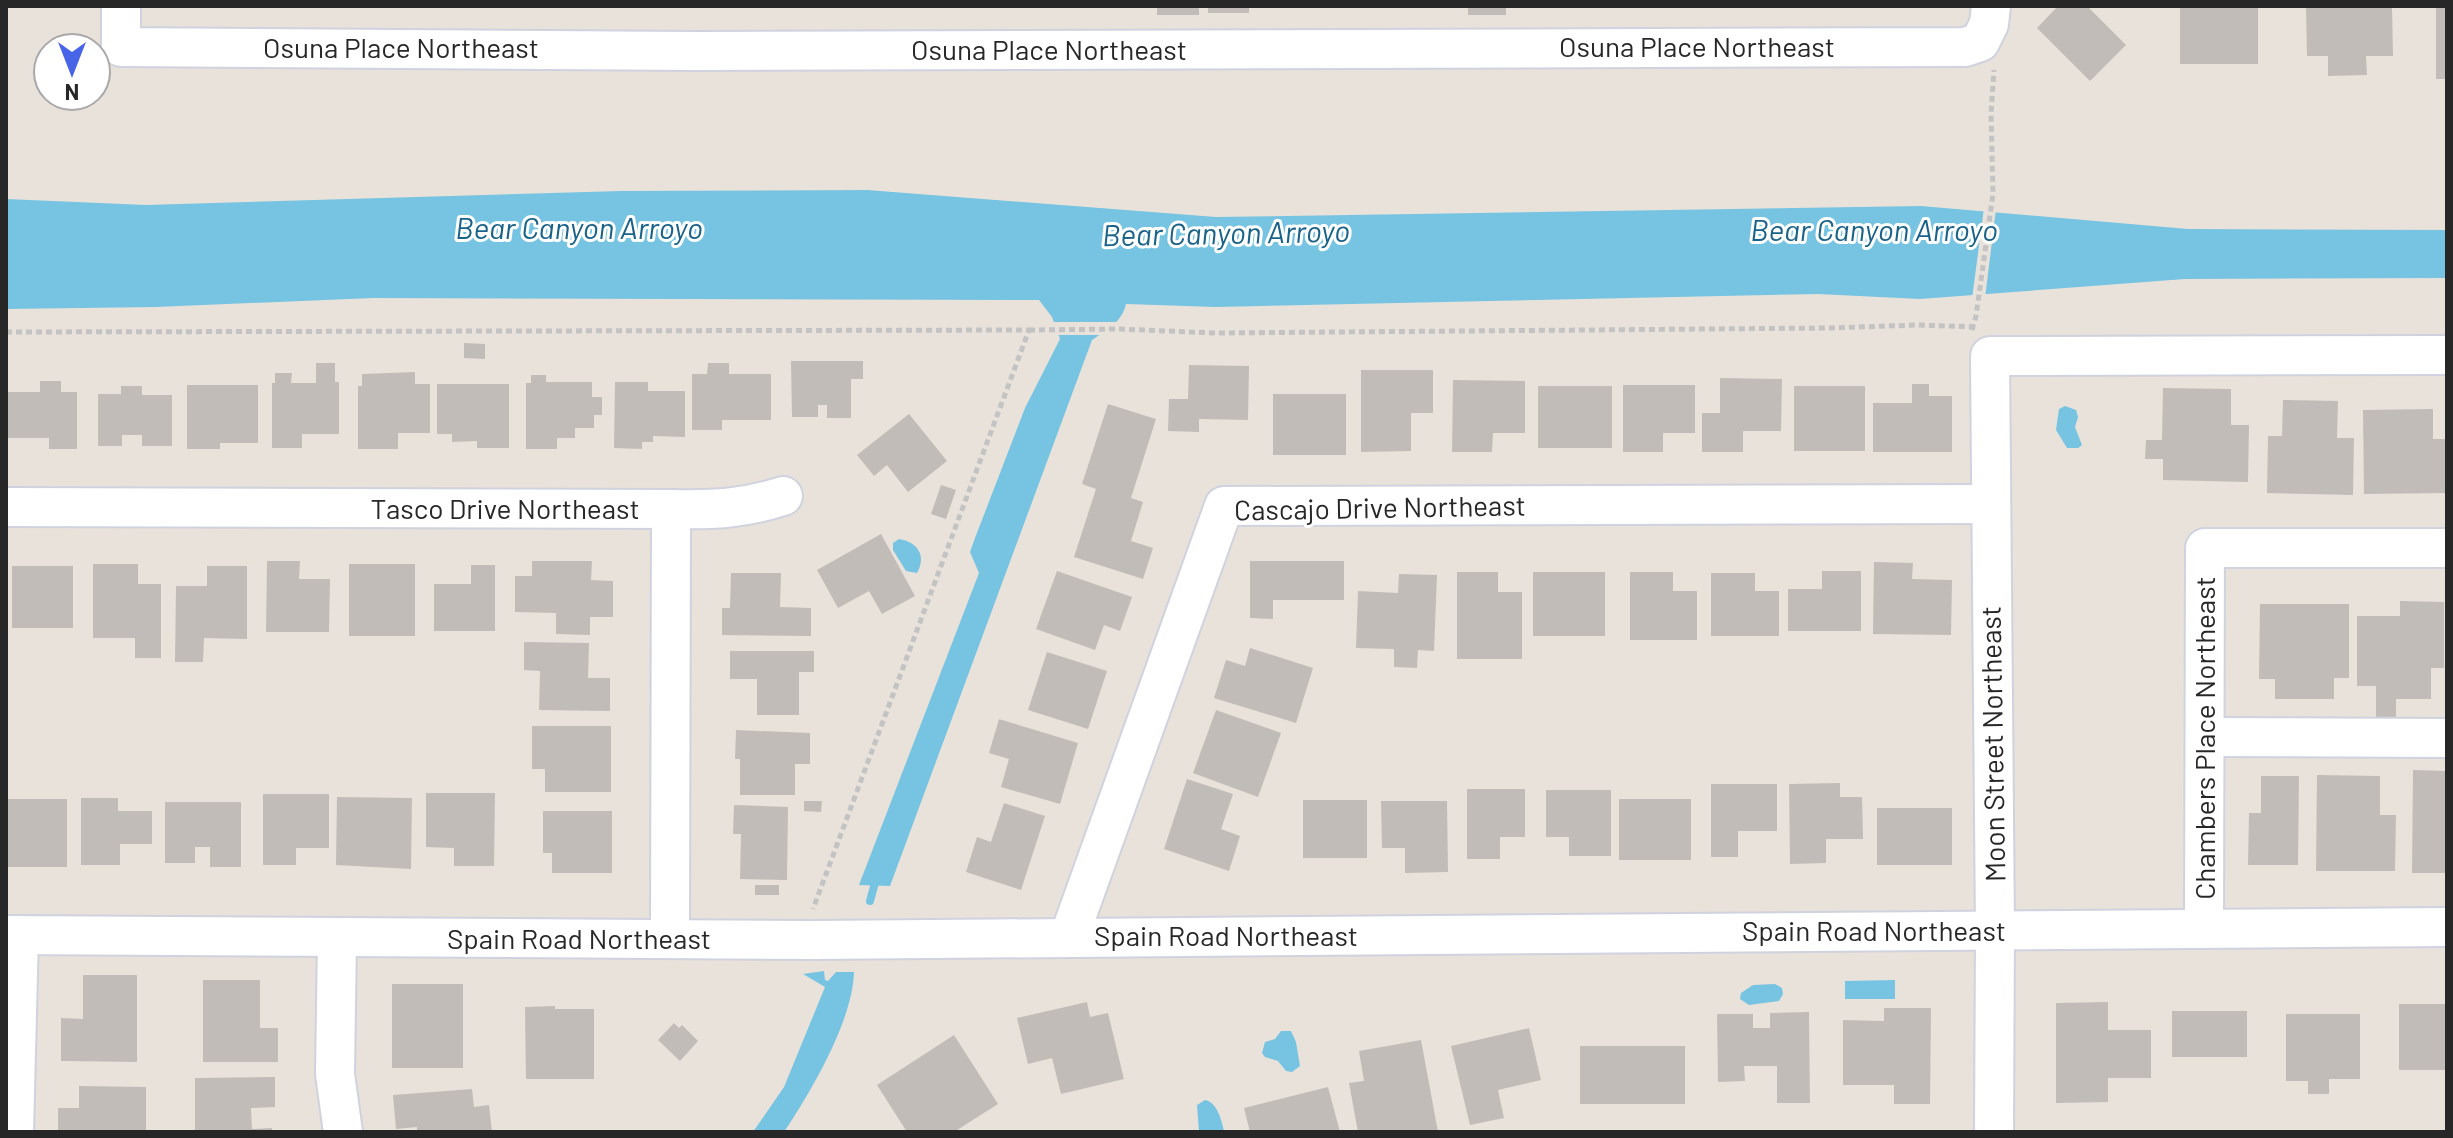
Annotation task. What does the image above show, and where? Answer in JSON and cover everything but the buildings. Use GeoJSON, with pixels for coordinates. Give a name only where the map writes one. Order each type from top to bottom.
{"type":"FeatureCollection","features":[{"type":"Feature","properties":{"kind":"street","name":"Osuna Place Northeast"},"geometry":{"type":"LineString","coordinates":[[121,6],[121,47],[757,51],[1965,47],[1980,42]]}},
{"type":"Feature","properties":{"kind":"street"},"geometry":{"type":"LineString","coordinates":[[1980,42],[1989,24],[1991,6]]}},
{"type":"Feature","properties":{"kind":"street"},"geometry":{"type":"LineString","coordinates":[[1987,341],[2447,355]]}},
{"type":"Feature","properties":{"kind":"street","name":"Moon Street Northeast"},"geometry":{"type":"LineString","coordinates":[[1987,341],[1995,931],[1994,1132]]}},
{"type":"Feature","properties":{"kind":"street"},"geometry":{"type":"LineString","coordinates":[[671,509],[716,511],[749,507],[783,496]]}},
{"type":"Feature","properties":{"kind":"street","name":"Cascajo Drive Northeast"},"geometry":{"type":"LineString","coordinates":[[1069,937],[1224,506],[1990,504]]}},
{"type":"Feature","properties":{"kind":"street","name":"Tasco Drive Northeast"},"geometry":{"type":"LineString","coordinates":[[6,507],[671,509],[670,939]]}},
{"type":"Feature","properties":{"kind":"street","name":"Chambers Place Northeast"},"geometry":{"type":"LineString","coordinates":[[2204,929],[2205,548],[2447,548]]}},
{"type":"Feature","properties":{"kind":"street"},"geometry":{"type":"LineString","coordinates":[[2205,737],[2447,738]]}},
{"type":"Feature","properties":{"kind":"street","name":"Spain Road Northeast"},"geometry":{"type":"LineString","coordinates":[[13,935],[892,940],[2447,927]]}},
{"type":"Feature","properties":{"kind":"street"},"geometry":{"type":"LineString","coordinates":[[13,935],[14,1132]]}},
{"type":"Feature","properties":{"kind":"street"},"geometry":{"type":"LineString","coordinates":[[337,938],[335,1074],[343,1132]]}},
{"type":"Feature","properties":{"kind":"path"},"geometry":{"type":"LineString","coordinates":[[1976,316],[1993,194],[1991,113],[1995,63],[1980,42]]}},
{"type":"Feature","properties":{"kind":"path"},"geometry":{"type":"LineString","coordinates":[[6,332],[741,333],[1120,329],[1215,333],[1917,325],[1987,341]]}},
{"type":"Feature","properties":{"kind":"path"},"geometry":{"type":"LineString","coordinates":[[803,940],[1029,330]]}},
{"type":"Feature","properties":{"kind":"water","name":"Bear Canyon Arroyo"},"geometry":{"type":"Polygon","coordinates":[[[867,190],[1216,217],[1921,206],[2188,229],[2447,230],[2447,278],[2185,279],[1920,299],[1818,294],[1216,307],[1126,304],[1117,321],[1092,340],[890,886],[859,885],[979,573],[970,552],[975,538],[1025,408],[1060,339],[1052,317],[1039,300],[373,298],[156,307],[6,309],[6,199],[146,205],[621,191],[867,190]]]}},
{"type":"Feature","properties":{"kind":"water"},"geometry":{"type":"Polygon","coordinates":[[[2065,406],[2076,410],[2078,417],[2075,427],[2082,445],[2078,448],[2067,448],[2056,430],[2059,409],[2065,406]]]}},
{"type":"Feature","properties":{"kind":"water"},"geometry":{"type":"Polygon","coordinates":[[[899,539],[911,543],[918,550],[921,561],[917,573],[906,571],[893,550],[893,543],[899,539]]]}},
{"type":"Feature","properties":{"kind":"water"},"geometry":{"type":"Polygon","coordinates":[[[824,971],[825,980],[828,981],[836,972],[854,972],[852,991],[839,1033],[818,1076],[784,1132],[753,1132],[784,1087],[825,987],[803,974],[824,971]]]}},
{"type":"Feature","properties":{"kind":"water"},"geometry":{"type":"Polygon","coordinates":[[[1895,980],[1895,999],[1845,999],[1845,981],[1895,980]]]}},
{"type":"Feature","properties":{"kind":"water"},"geometry":{"type":"Polygon","coordinates":[[[1775,984],[1782,988],[1779,1001],[1749,1005],[1740,999],[1741,993],[1753,985],[1775,984]]]}},
{"type":"Feature","properties":{"kind":"water"},"geometry":{"type":"Polygon","coordinates":[[[1281,1031],[1291,1031],[1296,1042],[1300,1066],[1292,1072],[1262,1053],[1265,1042],[1275,1039],[1281,1031]]]}},
{"type":"Feature","properties":{"kind":"water"},"geometry":{"type":"Polygon","coordinates":[[[1205,1100],[1216,1108],[1224,1132],[1199,1132],[1197,1105],[1205,1100]]]}},
{"type":"Feature","properties":{"kind":"pier"},"geometry":{"type":"Polygon","coordinates":[[[1984,208],[1996,209],[1985,298],[1972,299],[1984,208]]]}},
{"type":"Feature","properties":{"kind":"pier"},"geometry":{"type":"Polygon","coordinates":[[[1050,322],[1118,322],[1118,326],[1107,335],[1054,335],[1050,322]]]}},
{"type":"Feature","properties":{"kind":"waterway"},"geometry":{"type":"LineString","coordinates":[[870,901],[876,879]]}}]}
